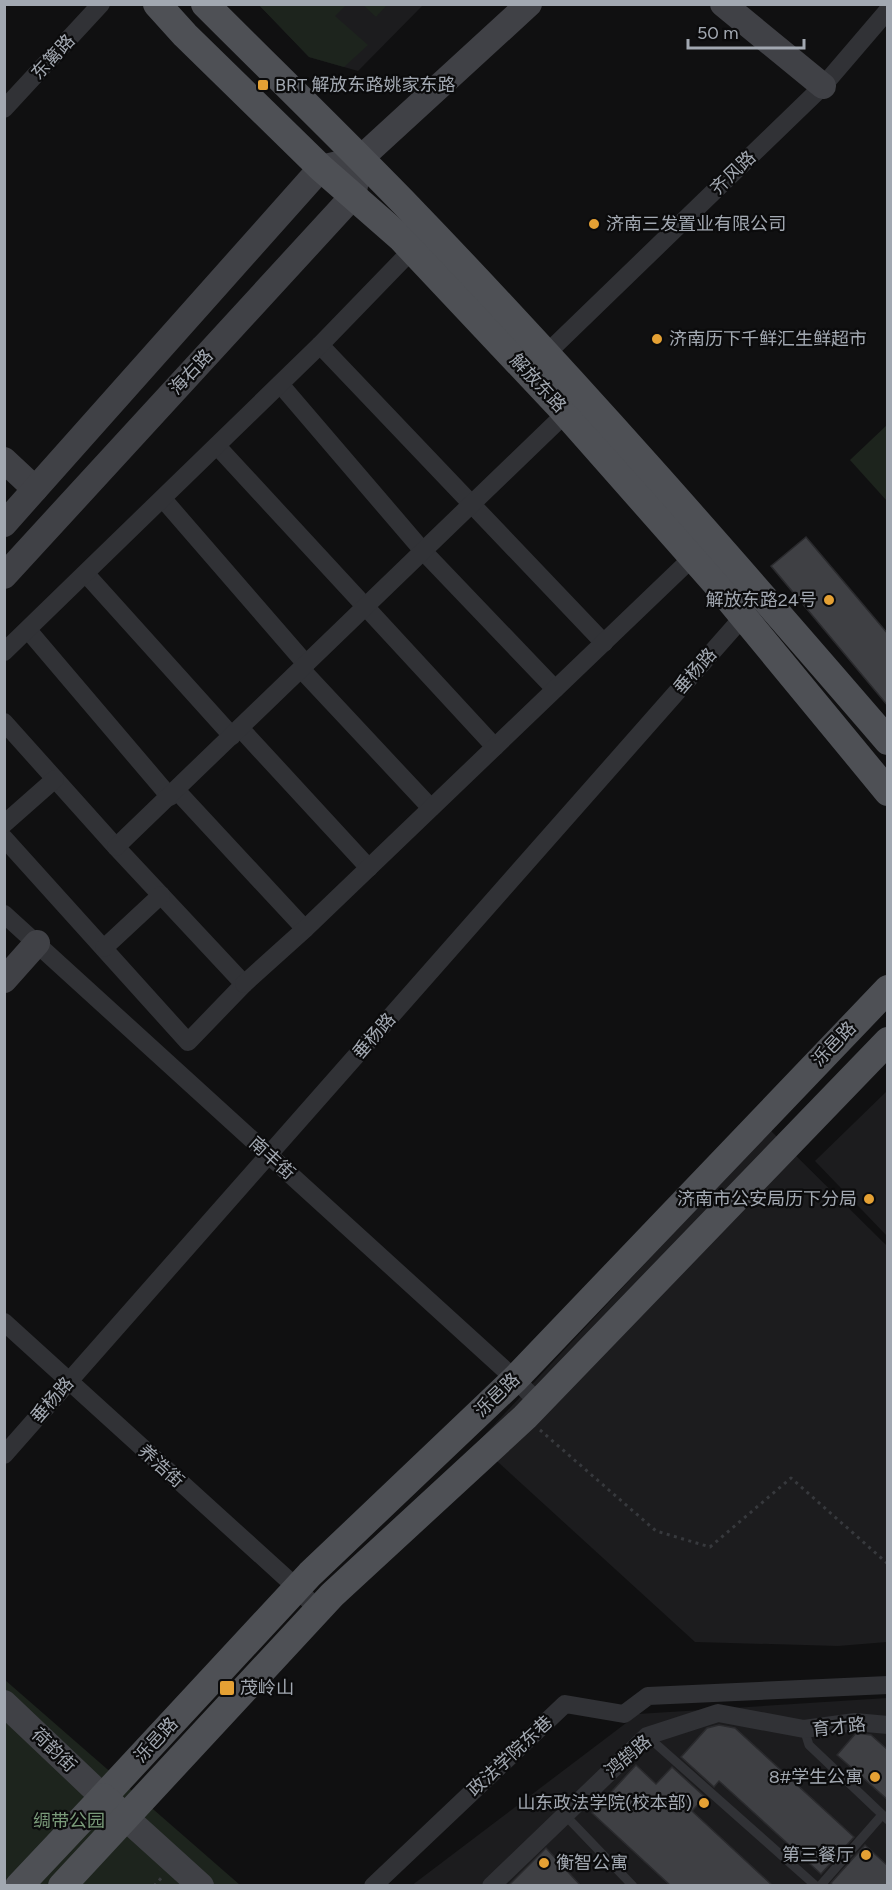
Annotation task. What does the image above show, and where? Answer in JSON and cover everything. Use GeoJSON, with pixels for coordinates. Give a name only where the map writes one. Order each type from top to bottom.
{"type":"FeatureCollection","features":[{"type":"Feature","properties":{"kind":"main road","name":"解放东路"},"geometry":{"type":"LineString","coordinates":[[157,4],[185,35],[321,168],[412,250],[566,414],[743,617],[888,792]]}},
{"type":"Feature","properties":{"kind":"main road","name":"解放东路"},"geometry":{"type":"LineString","coordinates":[[205,4],[409,207],[734,562],[888,741]]}},
{"type":"Feature","properties":{"kind":"main road"},"geometry":{"type":"LineString","coordinates":[[723,4],[823,86]]}},
{"type":"Feature","properties":{"kind":"main road"},"geometry":{"type":"LineString","coordinates":[[4,524],[321,168],[360,159],[520,9]]}},
{"type":"Feature","properties":{"kind":"main road"},"geometry":{"type":"LineString","coordinates":[[353,196],[360,159]]}},
{"type":"Feature","properties":{"kind":"main road","name":"海右路"},"geometry":{"type":"LineString","coordinates":[[4,576],[353,196]]}},
{"type":"Feature","properties":{"kind":"main road"},"geometry":{"type":"LineString","coordinates":[[4,460],[35,489]]}},
{"type":"Feature","properties":{"kind":"main road"},"geometry":{"type":"LineString","coordinates":[[4,980],[37,943]]}},
{"type":"Feature","properties":{"kind":"main road","name":"泺邑路"},"geometry":{"type":"LineString","coordinates":[[19,1886],[297,1588],[515,1379],[888,988]]}},
{"type":"Feature","properties":{"kind":"main road","name":"泺邑路"},"geometry":{"type":"LineString","coordinates":[[62,1886],[318,1610],[532,1410],[888,1041]]}},
{"type":"Feature","properties":{"kind":"main road","name":"荷韵街"},"geometry":{"type":"LineString","coordinates":[[4,1703],[103,1797]]}},
{"type":"Feature","properties":{"kind":"main road"},"geometry":{"type":"LineString","coordinates":[[103,1797],[201,1886]]}},
{"type":"Feature","properties":{"kind":"street","name":"东篱路"},"geometry":{"type":"LineString","coordinates":[[4,109],[101,4]]}},
{"type":"Feature","properties":{"kind":"street","name":"齐风路"},"geometry":{"type":"LineString","coordinates":[[545,354],[823,86],[888,10]]}},
{"type":"Feature","properties":{"kind":"street"},"geometry":{"type":"LineString","coordinates":[[4,652],[320,345],[412,250]]}},
{"type":"Feature","properties":{"kind":"street"},"geometry":{"type":"LineString","coordinates":[[320,345],[604,643]]}},
{"type":"Feature","properties":{"kind":"street"},"geometry":{"type":"LineString","coordinates":[[280,384],[423,551],[555,689]]}},
{"type":"Feature","properties":{"kind":"street"},"geometry":{"type":"LineString","coordinates":[[116,847],[566,414]]}},
{"type":"Feature","properties":{"kind":"street"},"geometry":{"type":"LineString","coordinates":[[217,446],[495,747]]}},
{"type":"Feature","properties":{"kind":"street"},"geometry":{"type":"LineString","coordinates":[[163,499],[304,667],[431,808]]}},
{"type":"Feature","properties":{"kind":"street"},"geometry":{"type":"LineString","coordinates":[[4,838],[188,1042],[244,984],[305,929],[692,558]]}},
{"type":"Feature","properties":{"kind":"street"},"geometry":{"type":"LineString","coordinates":[[86,574],[369,868]]}},
{"type":"Feature","properties":{"kind":"street","name":"垂杨路"},"geometry":{"type":"LineString","coordinates":[[4,1455],[743,617]]}},
{"type":"Feature","properties":{"kind":"street"},"geometry":{"type":"LineString","coordinates":[[28,630],[173,794],[305,929]]}},
{"type":"Feature","properties":{"kind":"street"},"geometry":{"type":"LineString","coordinates":[[4,722],[116,847],[244,984]]}},
{"type":"Feature","properties":{"kind":"street"},"geometry":{"type":"LineString","coordinates":[[4,824],[55,779]]}},
{"type":"Feature","properties":{"kind":"street"},"geometry":{"type":"LineString","coordinates":[[104,948],[161,895]]}},
{"type":"Feature","properties":{"kind":"street","name":"南丰街"},"geometry":{"type":"LineString","coordinates":[[4,914],[515,1379],[532,1410]]}},
{"type":"Feature","properties":{"kind":"street","name":"养浩街"},"geometry":{"type":"LineString","coordinates":[[4,1322],[297,1588],[318,1610]]}},
{"type":"Feature","properties":{"kind":"street"},"geometry":{"type":"LineString","coordinates":[[647,1736],[624,1714],[648,1695],[888,1685]]}},
{"type":"Feature","properties":{"kind":"street","name":"政法学院东巷"},"geometry":{"type":"LineString","coordinates":[[373,1886],[565,1704],[624,1714]]}},
{"type":"Feature","properties":{"kind":"street","name":"鸿鹄路"},"geometry":{"type":"LineString","coordinates":[[491,1886],[647,1736],[718,1713],[804,1729]]}},
{"type":"Feature","properties":{"kind":"street","name":"育才路"},"geometry":{"type":"LineString","coordinates":[[804,1729],[855,1722],[888,1725]]}},
{"type":"Feature","properties":{"kind":"lane","name":"育才路"},"geometry":{"type":"LineString","coordinates":[[804,1729],[809,1745],[885,1818]]}},
{"type":"Feature","properties":{"kind":"lane"},"geometry":{"type":"LineString","coordinates":[[647,1736],[818,1886],[885,1818]]}},
{"type":"Feature","properties":{"kind":"lane"},"geometry":{"type":"LineString","coordinates":[[564,1814],[633,1886]]}},
{"type":"Feature","properties":{"kind":"path"},"geometry":{"type":"LineString","coordinates":[[532,1410],[656,1531],[710,1547],[791,1478],[888,1564]]}},
{"type":"Feature","properties":{"kind":"shaded area"},"geometry":{"type":"Polygon","coordinates":[[[259,5],[423,5],[358,71],[309,57],[259,5]]]}},
{"type":"Feature","properties":{"kind":"shaded area","name":"济南市公安局历下分局"},"geometry":{"type":"Polygon","coordinates":[[[887,1091],[887,1236],[815,1161],[887,1091]]]}},
{"type":"Feature","properties":{"kind":"shaded area"},"geometry":{"type":"Polygon","coordinates":[[[770,1130],[887,1246],[887,1642],[838,1646],[695,1642],[477,1443],[770,1130]]]}},
{"type":"Feature","properties":{"kind":"shaded area","name":"山东政法学院(校本部)"},"geometry":{"type":"Polygon","coordinates":[[[887,1698],[887,1885],[411,1886],[638,1714],[887,1698]]]}},
{"type":"Feature","properties":{"kind":"green space"},"geometry":{"type":"Polygon","coordinates":[[[259,5],[346,5],[335,16],[368,45],[344,67],[309,57],[259,5]]]}},
{"type":"Feature","properties":{"kind":"green space"},"geometry":{"type":"Polygon","coordinates":[[[363,5],[387,5],[376,17],[363,5]]]}},
{"type":"Feature","properties":{"kind":"green space"},"geometry":{"type":"Polygon","coordinates":[[[887,425],[887,501],[850,460],[887,425]]]}},
{"type":"Feature","properties":{"kind":"green space","name":"绸带公园"},"geometry":{"type":"Polygon","coordinates":[[[5,1680],[240,1885],[5,1885],[5,1680]]]}},
{"type":"Feature","properties":{"kind":"building","name":"解放东路24号"},"geometry":{"type":"Polygon","coordinates":[[[806,537],[888,634],[888,706],[771,566],[806,537]]]}},
{"type":"Feature","properties":{"kind":"building"},"geometry":{"type":"Polygon","coordinates":[[[719,1725],[735,1728],[854,1837],[821,1874],[719,1781],[714,1787],[681,1757],[707,1728],[719,1725]]]}},
{"type":"Feature","properties":{"kind":"building","name":"8#学生公寓"},"geometry":{"type":"Polygon","coordinates":[[[856,1733],[871,1735],[888,1750],[888,1800],[837,1755],[856,1733]]]}},
{"type":"Feature","properties":{"kind":"building"},"geometry":{"type":"Polygon","coordinates":[[[636,1765],[656,1784],[672,1767],[705,1797],[692,1811],[773,1886],[671,1886],[592,1813],[636,1765]]]}},
{"type":"Feature","properties":{"kind":"building","name":"第三餐厅"},"geometry":{"type":"Polygon","coordinates":[[[865,1845],[888,1866],[888,1886],[833,1886],[831,1883],[865,1845]]]}},
{"type":"Feature","properties":{"kind":"building","name":"衡智公寓"},"geometry":{"type":"Polygon","coordinates":[[[546,1848],[581,1886],[508,1886],[546,1848]]]}},
{"type":"Feature","properties":{"kind":"place","name":"BRT 解放东路姚家东路"},"geometry":{"type":"Point","coordinates":[263,85]}},
{"type":"Feature","properties":{"kind":"place","name":"济南三发置业有限公司"},"geometry":{"type":"Point","coordinates":[594,224]}},
{"type":"Feature","properties":{"kind":"place","name":"济南历下千鲜汇生鲜超市"},"geometry":{"type":"Point","coordinates":[657,339]}},
{"type":"Feature","properties":{"kind":"place","name":"解放东路24号"},"geometry":{"type":"Point","coordinates":[829,600]}},
{"type":"Feature","properties":{"kind":"place","name":"济南市公安局历下分局"},"geometry":{"type":"Point","coordinates":[869,1199]}},
{"type":"Feature","properties":{"kind":"place","name":"茂岭山"},"geometry":{"type":"Point","coordinates":[227,1688]}},
{"type":"Feature","properties":{"kind":"place","name":"8#学生公寓"},"geometry":{"type":"Point","coordinates":[875,1777]}},
{"type":"Feature","properties":{"kind":"place","name":"山东政法学院(校本部)"},"geometry":{"type":"Point","coordinates":[704,1803]}},
{"type":"Feature","properties":{"kind":"place","name":"第三餐厅"},"geometry":{"type":"Point","coordinates":[866,1855]}},
{"type":"Feature","properties":{"kind":"place","name":"衡智公寓"},"geometry":{"type":"Point","coordinates":[544,1863]}}]}
